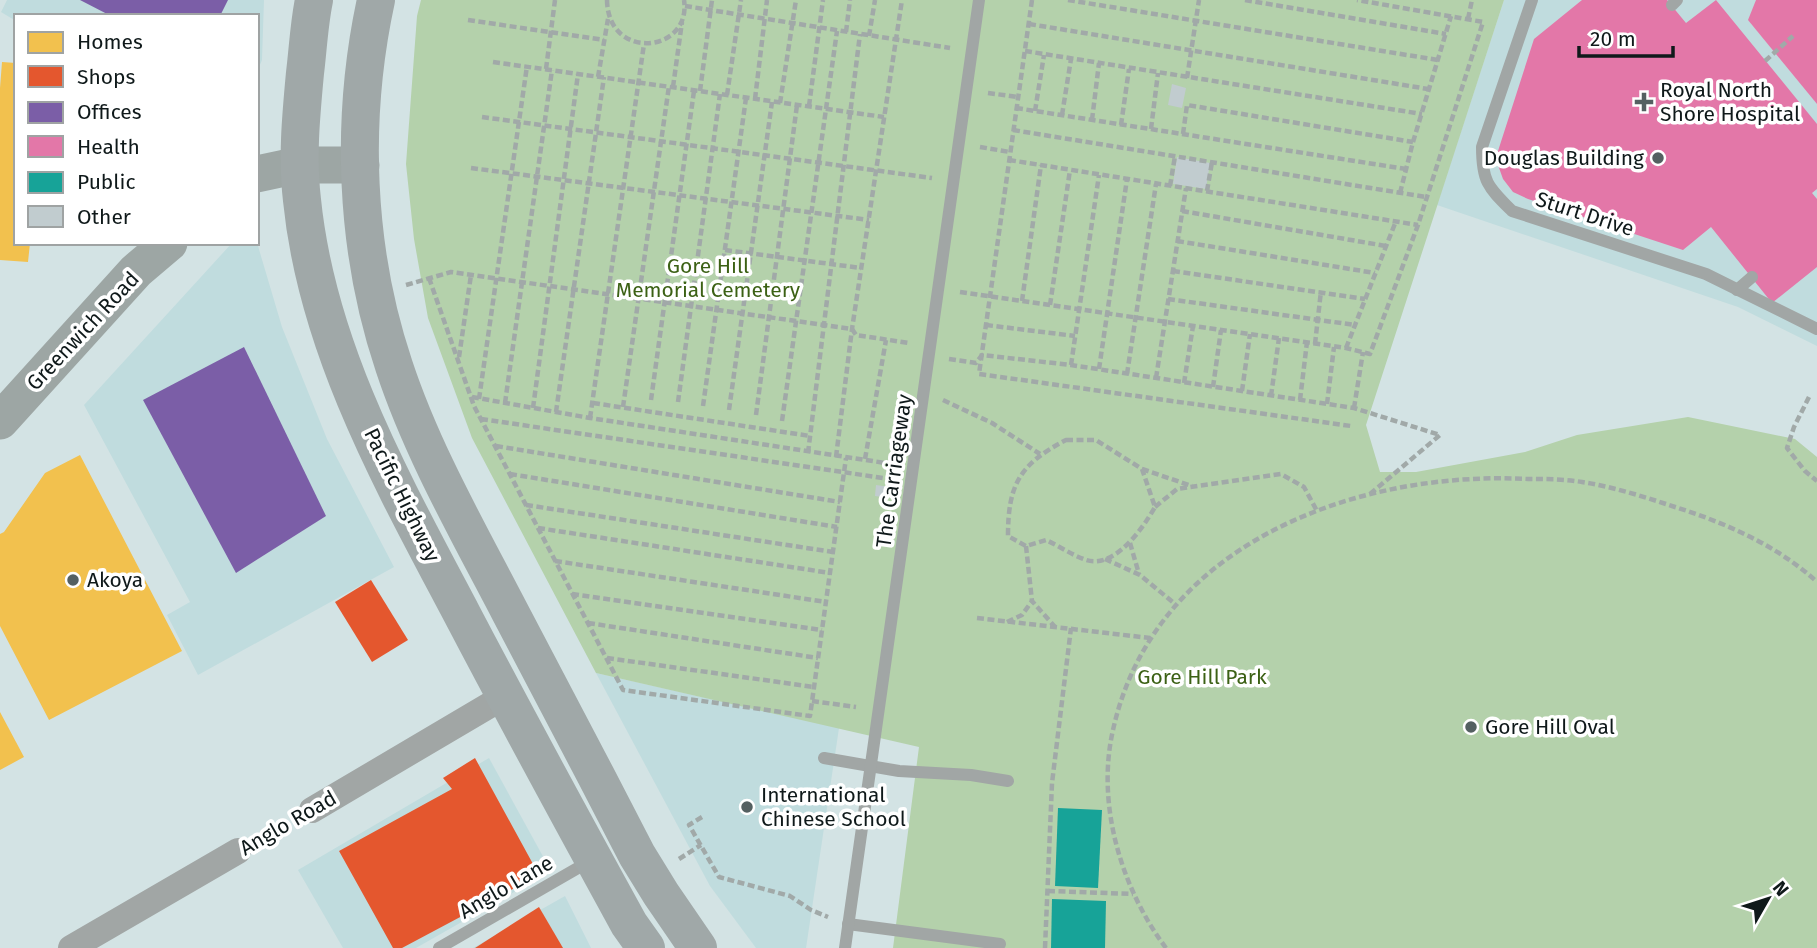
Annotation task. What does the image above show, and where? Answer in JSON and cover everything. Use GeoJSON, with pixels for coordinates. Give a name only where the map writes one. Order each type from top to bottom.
{"type":"FeatureCollection","features":[{"type":"Feature","properties":{"kind":"main road","name":"Pacific Highway"},"geometry":{"type":"LineString","coordinates":[[314,0],[301,108],[299,165],[307,234],[318,290],[337,350],[371,436],[505,696],[629,924],[646,948]]}},
{"type":"Feature","properties":{"kind":"main road","name":"Pacific Highway"},"geometry":{"type":"LineString","coordinates":[[376,0],[362,98],[362,208],[375,292],[394,368],[439,473],[470,536],[637,855],[698,948]]}},
{"type":"Feature","properties":{"kind":"main road"},"geometry":{"type":"LineString","coordinates":[[259,174],[299,165],[361,165]]}},
{"type":"Feature","properties":{"kind":"main road","name":"Greenwich Road"},"geometry":{"type":"LineString","coordinates":[[0,421],[136,271],[167,245]]}},
{"type":"Feature","properties":{"kind":"street","name":"Anglo Road"},"geometry":{"type":"LineString","coordinates":[[313,810],[505,696]]}},
{"type":"Feature","properties":{"kind":"street","name":"Anglo Road"},"geometry":{"type":"LineString","coordinates":[[71,948],[238,851]]}},
{"type":"Feature","properties":{"kind":"lane","name":"The Carriageway"},"geometry":{"type":"LineString","coordinates":[[845,948],[979,0]]}},
{"type":"Feature","properties":{"kind":"lane","name":"Sturt Drive"},"geometry":{"type":"LineString","coordinates":[[1532,0],[1482,147],[1482,171],[1491,190],[1512,211],[1706,274],[1817,329]]}},
{"type":"Feature","properties":{"kind":"lane"},"geometry":{"type":"LineString","coordinates":[[1737,290],[1752,277]]}},
{"type":"Feature","properties":{"kind":"lane"},"geometry":{"type":"LineString","coordinates":[[824,758],[899,771],[971,775],[1008,781]]}},
{"type":"Feature","properties":{"kind":"lane","name":"Anglo Lane"},"geometry":{"type":"LineString","coordinates":[[439,948],[593,859]]}},
{"type":"Feature","properties":{"kind":"lane"},"geometry":{"type":"LineString","coordinates":[[848,924],[1000,944]]}},
{"type":"Feature","properties":{"kind":"path"},"geometry":{"type":"LineString","coordinates":[[505,403],[544,125],[555,0]]}},
{"type":"Feature","properties":{"kind":"path"},"geometry":{"type":"LineString","coordinates":[[556,412],[596,132],[608,15],[607,0]]}},
{"type":"Feature","properties":{"kind":"path"},"geometry":{"type":"LineString","coordinates":[[651,400],[687,144],[712,0]]}},
{"type":"Feature","properties":{"kind":"path"},"geometry":{"type":"LineString","coordinates":[[727,95],[741,0]]}},
{"type":"Feature","properties":{"kind":"path"},"geometry":{"type":"LineString","coordinates":[[755,99],[768,0]]}},
{"type":"Feature","properties":{"kind":"path"},"geometry":{"type":"LineString","coordinates":[[780,103],[796,0]]}},
{"type":"Feature","properties":{"kind":"path"},"geometry":{"type":"LineString","coordinates":[[809,106],[823,0]]}},
{"type":"Feature","properties":{"kind":"path"},"geometry":{"type":"LineString","coordinates":[[846,32],[850,0]]}},
{"type":"Feature","properties":{"kind":"path"},"geometry":{"type":"LineString","coordinates":[[869,36],[875,0]]}},
{"type":"Feature","properties":{"kind":"path"},"geometry":{"type":"LineString","coordinates":[[836,457],[852,329],[902,0]]}},
{"type":"Feature","properties":{"kind":"path"},"geometry":{"type":"LineString","coordinates":[[1032,0],[979,374],[1351,426]]}},
{"type":"Feature","properties":{"kind":"path"},"geometry":{"type":"LineString","coordinates":[[1068,0],[1438,60]]}},
{"type":"Feature","properties":{"kind":"path"},"geometry":{"type":"LineString","coordinates":[[1187,78],[1199,0]]}},
{"type":"Feature","properties":{"kind":"path"},"geometry":{"type":"LineString","coordinates":[[1245,0],[1446,34]]}},
{"type":"Feature","properties":{"kind":"path"},"geometry":{"type":"LineString","coordinates":[[939,288],[1334,346],[1370,354],[1418,225],[1483,22],[1357,0]]}},
{"type":"Feature","properties":{"kind":"path"},"geometry":{"type":"LineString","coordinates":[[1468,19],[1472,0]]}},
{"type":"Feature","properties":{"kind":"path"},"geometry":{"type":"LineString","coordinates":[[623,407],[685,3],[739,15],[972,52]]}},
{"type":"Feature","properties":{"kind":"path"},"geometry":{"type":"LineString","coordinates":[[608,15],[620,35],[632,42],[645,44],[668,37],[677,29],[682,19]]}},
{"type":"Feature","properties":{"kind":"path"},"geometry":{"type":"LineString","coordinates":[[1400,192],[1451,16]]}},
{"type":"Feature","properties":{"kind":"path"},"geometry":{"type":"LineString","coordinates":[[467,20],[604,40]]}},
{"type":"Feature","properties":{"kind":"path"},"geometry":{"type":"LineString","coordinates":[[1029,24],[1428,89]]}},
{"type":"Feature","properties":{"kind":"path"},"geometry":{"type":"LineString","coordinates":[[782,421],[837,31]]}},
{"type":"Feature","properties":{"kind":"path"},"geometry":{"type":"LineString","coordinates":[[808,453],[860,34]]}},
{"type":"Feature","properties":{"kind":"path"},"geometry":{"type":"LineString","coordinates":[[1765,61],[1793,36]]}},
{"type":"Feature","properties":{"kind":"path"},"geometry":{"type":"LineString","coordinates":[[590,418],[645,44]]}},
{"type":"Feature","properties":{"kind":"path"},"geometry":{"type":"LineString","coordinates":[[1025,51],[1422,114]]}},
{"type":"Feature","properties":{"kind":"path"},"geometry":{"type":"LineString","coordinates":[[1035,111],[1044,55]]}},
{"type":"Feature","properties":{"kind":"path"},"geometry":{"type":"LineString","coordinates":[[1062,115],[1071,59]]}},
{"type":"Feature","properties":{"kind":"path"},"geometry":{"type":"LineString","coordinates":[[493,62],[884,117]]}},
{"type":"Feature","properties":{"kind":"path"},"geometry":{"type":"LineString","coordinates":[[1092,120],[1099,63]]}},
{"type":"Feature","properties":{"kind":"path"},"geometry":{"type":"LineString","coordinates":[[479,399],[527,66]]}},
{"type":"Feature","properties":{"kind":"path"},"geometry":{"type":"LineString","coordinates":[[1121,125],[1129,69]]}},
{"type":"Feature","properties":{"kind":"path"},"geometry":{"type":"LineString","coordinates":[[1151,129],[1158,73]]}},
{"type":"Feature","properties":{"kind":"path"},"geometry":{"type":"LineString","coordinates":[[533,408],[578,74]]}},
{"type":"Feature","properties":{"kind":"path"},"geometry":{"type":"LineString","coordinates":[[967,89],[1018,97]]}},
{"type":"Feature","properties":{"kind":"path"},"geometry":{"type":"LineString","coordinates":[[678,402],[720,94]]}},
{"type":"Feature","properties":{"kind":"path"},"geometry":{"type":"LineString","coordinates":[[703,406],[746,98]]}},
{"type":"Feature","properties":{"kind":"path"},"geometry":{"type":"LineString","coordinates":[[729,410],[772,102]]}},
{"type":"Feature","properties":{"kind":"path"},"geometry":{"type":"LineString","coordinates":[[756,415],[797,105]]}},
{"type":"Feature","properties":{"kind":"path"},"geometry":{"type":"LineString","coordinates":[[1182,134],[1187,105],[1413,142]]}},
{"type":"Feature","properties":{"kind":"path"},"geometry":{"type":"LineString","coordinates":[[1016,108],[1406,169]]}},
{"type":"Feature","properties":{"kind":"path"},"geometry":{"type":"LineString","coordinates":[[482,117],[954,182]]}},
{"type":"Feature","properties":{"kind":"path"},"geometry":{"type":"LineString","coordinates":[[1013,130],[1426,197]]}},
{"type":"Feature","properties":{"kind":"path"},"geometry":{"type":"LineString","coordinates":[[959,144],[1010,152]]}},
{"type":"Feature","properties":{"kind":"path"},"geometry":{"type":"LineString","coordinates":[[1170,186],[1175,156]]}},
{"type":"Feature","properties":{"kind":"path"},"geometry":{"type":"LineString","coordinates":[[1009,160],[1418,225]]}},
{"type":"Feature","properties":{"kind":"path"},"geometry":{"type":"LineString","coordinates":[[1207,191],[1212,162]]}},
{"type":"Feature","properties":{"kind":"path"},"geometry":{"type":"LineString","coordinates":[[1022,301],[1041,165]]}},
{"type":"Feature","properties":{"kind":"path"},"geometry":{"type":"LineString","coordinates":[[471,168],[869,220]]}},
{"type":"Feature","properties":{"kind":"path"},"geometry":{"type":"LineString","coordinates":[[1050,304],[1070,170]]}},
{"type":"Feature","properties":{"kind":"path"},"geometry":{"type":"LineString","coordinates":[[1071,365],[1099,175]]}},
{"type":"Feature","properties":{"kind":"path"},"geometry":{"type":"LineString","coordinates":[[1099,369],[1126,179]]}},
{"type":"Feature","properties":{"kind":"path"},"geometry":{"type":"LineString","coordinates":[[1127,374],[1156,184]]}},
{"type":"Feature","properties":{"kind":"path"},"geometry":{"type":"LineString","coordinates":[[1156,378],[1186,188]]}},
{"type":"Feature","properties":{"kind":"path"},"geometry":{"type":"LineString","coordinates":[[1182,211],[1386,246]]}},
{"type":"Feature","properties":{"kind":"path"},"geometry":{"type":"LineString","coordinates":[[1346,348],[1396,221]]}},
{"type":"Feature","properties":{"kind":"path"},"geometry":{"type":"LineString","coordinates":[[1177,241],[1375,273]]}},
{"type":"Feature","properties":{"kind":"path"},"geometry":{"type":"LineString","coordinates":[[725,250],[861,268]]}},
{"type":"Feature","properties":{"kind":"path"},"geometry":{"type":"LineString","coordinates":[[1173,271],[1366,299]]}},
{"type":"Feature","properties":{"kind":"path"},"geometry":{"type":"LineString","coordinates":[[406,285],[451,272],[852,329],[856,335],[976,363],[982,355]]}},
{"type":"Feature","properties":{"kind":"path"},"geometry":{"type":"LineString","coordinates":[[458,361],[471,275]]}},
{"type":"Feature","properties":{"kind":"path"},"geometry":{"type":"LineString","coordinates":[[429,278],[481,419],[623,690],[810,716],[846,458]]}},
{"type":"Feature","properties":{"kind":"path"},"geometry":{"type":"LineString","coordinates":[[1315,344],[1321,291]]}},
{"type":"Feature","properties":{"kind":"path"},"geometry":{"type":"LineString","coordinates":[[1168,299],[1355,325]]}},
{"type":"Feature","properties":{"kind":"path"},"geometry":{"type":"LineString","coordinates":[[986,325],[1075,336]]}},
{"type":"Feature","properties":{"kind":"path"},"geometry":{"type":"LineString","coordinates":[[1184,383],[1193,326]]}},
{"type":"Feature","properties":{"kind":"path"},"geometry":{"type":"LineString","coordinates":[[1213,387],[1221,330]]}},
{"type":"Feature","properties":{"kind":"path"},"geometry":{"type":"LineString","coordinates":[[1242,391],[1250,334]]}},
{"type":"Feature","properties":{"kind":"path"},"geometry":{"type":"LineString","coordinates":[[1271,396],[1279,338]]}},
{"type":"Feature","properties":{"kind":"path"},"geometry":{"type":"LineString","coordinates":[[865,460],[886,340]]}},
{"type":"Feature","properties":{"kind":"path"},"geometry":{"type":"LineString","coordinates":[[1300,400],[1307,342]]}},
{"type":"Feature","properties":{"kind":"path"},"geometry":{"type":"LineString","coordinates":[[1327,404],[1334,346]]}},
{"type":"Feature","properties":{"kind":"path"},"geometry":{"type":"LineString","coordinates":[[1354,408],[1363,352]]}},
{"type":"Feature","properties":{"kind":"path"},"geometry":{"type":"LineString","coordinates":[[982,355],[1071,365],[1354,408],[1440,435],[1369,495]]}},
{"type":"Feature","properties":{"kind":"path"},"geometry":{"type":"LineString","coordinates":[[925,391],[992,423],[1040,454]]}},
{"type":"Feature","properties":{"kind":"path"},"geometry":{"type":"LineString","coordinates":[[471,397],[914,468]]}},
{"type":"Feature","properties":{"kind":"path"},"geometry":{"type":"LineString","coordinates":[[1809,397],[1787,448],[1805,471],[1817,481]]}},
{"type":"Feature","properties":{"kind":"path"},"geometry":{"type":"LineString","coordinates":[[593,403],[810,436]]}},
{"type":"Feature","properties":{"kind":"path"},"geometry":{"type":"LineString","coordinates":[[481,419],[844,474],[912,481]]}},
{"type":"Feature","properties":{"kind":"path"},"geometry":{"type":"LineString","coordinates":[[1193,486],[1142,469],[1096,440],[1066,440],[1040,454],[1024,470],[1008,508],[1008,536],[1026,546],[1046,540],[1088,561],[1104,559],[1130,543],[1155,507],[1178,489],[1281,474],[1304,487],[1317,511]]}},
{"type":"Feature","properties":{"kind":"path"},"geometry":{"type":"LineString","coordinates":[[495,446],[840,502]]}},
{"type":"Feature","properties":{"kind":"path"},"geometry":{"type":"LineString","coordinates":[[1142,469],[1155,507]]}},
{"type":"Feature","properties":{"kind":"path"},"geometry":{"type":"LineString","coordinates":[[510,474],[837,527]]}},
{"type":"Feature","properties":{"kind":"path"},"geometry":{"type":"LineString","coordinates":[[1166,948],[1133,894],[1115,836],[1107,788],[1108,753],[1128,678],[1150,638],[1175,604],[1206,573],[1244,545],[1317,511],[1369,495],[1423,484],[1474,478],[1580,481],[1639,495],[1698,514],[1753,537],[1804,570],[1817,582]]}},
{"type":"Feature","properties":{"kind":"path"},"geometry":{"type":"LineString","coordinates":[[525,505],[833,552]]}},
{"type":"Feature","properties":{"kind":"path"},"geometry":{"type":"LineString","coordinates":[[538,528],[830,573]]}},
{"type":"Feature","properties":{"kind":"path"},"geometry":{"type":"LineString","coordinates":[[1130,543],[1140,575]]}},
{"type":"Feature","properties":{"kind":"path"},"geometry":{"type":"LineString","coordinates":[[1026,546],[1032,601],[1055,627]]}},
{"type":"Feature","properties":{"kind":"path"},"geometry":{"type":"LineString","coordinates":[[1104,559],[1140,575],[1175,604]]}},
{"type":"Feature","properties":{"kind":"path"},"geometry":{"type":"LineString","coordinates":[[554,561],[826,602]]}},
{"type":"Feature","properties":{"kind":"path"},"geometry":{"type":"LineString","coordinates":[[572,594],[822,630]]}},
{"type":"Feature","properties":{"kind":"path"},"geometry":{"type":"LineString","coordinates":[[1007,622],[1022,615],[1032,601]]}},
{"type":"Feature","properties":{"kind":"path"},"geometry":{"type":"LineString","coordinates":[[977,618],[1150,638]]}},
{"type":"Feature","properties":{"kind":"path"},"geometry":{"type":"LineString","coordinates":[[587,623],[818,658]]}},
{"type":"Feature","properties":{"kind":"path"},"geometry":{"type":"LineString","coordinates":[[1045,948],[1052,783],[1071,628]]}},
{"type":"Feature","properties":{"kind":"path"},"geometry":{"type":"LineString","coordinates":[[606,658],[814,687]]}},
{"type":"Feature","properties":{"kind":"path"},"geometry":{"type":"LineString","coordinates":[[812,701],[880,710]]}},
{"type":"Feature","properties":{"kind":"path","name":"Anglo Road"},"geometry":{"type":"LineString","coordinates":[[238,851],[313,810]]}},
{"type":"Feature","properties":{"kind":"path"},"geometry":{"type":"LineString","coordinates":[[702,817],[689,825],[719,877],[790,896],[811,910],[848,924]]}},
{"type":"Feature","properties":{"kind":"path"},"geometry":{"type":"LineString","coordinates":[[675,861],[701,845]]}},
{"type":"Feature","properties":{"kind":"path"},"geometry":{"type":"LineString","coordinates":[[1048,891],[1133,894]]}},
{"type":"Feature","properties":{"kind":"shaded area"},"geometry":{"type":"Polygon","coordinates":[[[7,0],[264,0],[262,60],[259,67],[259,14],[14,14],[14,20],[1,12],[7,0]]]}},
{"type":"Feature","properties":{"kind":"shaded area","name":"Royal North Shore Hospital"},"geometry":{"type":"Polygon","coordinates":[[[1504,0],[1817,0],[1817,346],[1738,307],[1437,205],[1504,0]]]}},
{"type":"Feature","properties":{"kind":"shaded area"},"geometry":{"type":"Polygon","coordinates":[[[230,245],[258,246],[282,327],[327,439],[394,567],[198,675],[167,615],[190,602],[84,405],[230,245]]]}},
{"type":"Feature","properties":{"kind":"shaded area","name":"International Chinese School"},"geometry":{"type":"Polygon","coordinates":[[[596,673],[839,728],[806,948],[756,948],[710,886],[596,673]]]}},
{"type":"Feature","properties":{"kind":"shaded area"},"geometry":{"type":"Polygon","coordinates":[[[489,758],[551,871],[416,948],[343,948],[298,870],[489,758]]]}},
{"type":"Feature","properties":{"kind":"shaded area"},"geometry":{"type":"Polygon","coordinates":[[[565,896],[591,948],[473,948],[565,896]]]}},
{"type":"Feature","properties":{"kind":"green space"},"geometry":{"type":"Polygon","coordinates":[[[421,0],[1504,0],[1366,425],[1380,472],[1416,472],[1525,452],[1577,435],[1688,417],[1795,439],[1817,457],[1817,948],[893,948],[919,747],[596,673],[472,438],[428,318],[414,239],[406,164],[417,16],[421,0]]]}},
{"type":"Feature","properties":{"kind":"building: Homes"},"geometry":{"type":"Polygon","coordinates":[[[2,62],[14,63],[14,245],[30,245],[28,262],[0,260],[2,62]]]}},
{"type":"Feature","properties":{"kind":"building: Homes","name":"Akoya"},"geometry":{"type":"Polygon","coordinates":[[[80,455],[182,651],[49,720],[0,626],[0,534],[45,473],[80,455]]]}},
{"type":"Feature","properties":{"kind":"building: Homes"},"geometry":{"type":"Polygon","coordinates":[[[0,712],[24,757],[0,770],[0,712]]]}},
{"type":"Feature","properties":{"kind":"building: Shops"},"geometry":{"type":"Polygon","coordinates":[[[371,580],[408,640],[372,662],[335,602],[371,580]]]}},
{"type":"Feature","properties":{"kind":"building: Shops"},"geometry":{"type":"Polygon","coordinates":[[[475,758],[539,875],[402,948],[393,948],[339,851],[452,789],[443,778],[475,758]]]}},
{"type":"Feature","properties":{"kind":"building: Shops"},"geometry":{"type":"Polygon","coordinates":[[[539,907],[563,948],[475,948],[539,907]]]}},
{"type":"Feature","properties":{"kind":"building: Offices"},"geometry":{"type":"Polygon","coordinates":[[[80,0],[228,0],[221,14],[107,14],[80,0]]]}},
{"type":"Feature","properties":{"kind":"building: Offices"},"geometry":{"type":"Polygon","coordinates":[[[244,347],[326,516],[236,573],[143,400],[244,347]]]}},
{"type":"Feature","properties":{"kind":"building: Health","name":"Royal North Shore Hospital"},"geometry":{"type":"Polygon","coordinates":[[[1582,0],[1667,0],[1686,23],[1716,0],[1817,124],[1817,189],[1812,193],[1817,199],[1817,267],[1772,303],[1711,227],[1683,250],[1528,199],[1513,192],[1503,179],[1498,165],[1498,151],[1534,39],[1582,0]]]}},
{"type":"Feature","properties":{"kind":"building: Health"},"geometry":{"type":"Polygon","coordinates":[[[1756,0],[1817,0],[1817,104],[1748,20],[1756,0]]]}},
{"type":"Feature","properties":{"kind":"building: Public"},"geometry":{"type":"Polygon","coordinates":[[[1058,808],[1102,810],[1098,888],[1055,886],[1058,808]]]}},
{"type":"Feature","properties":{"kind":"building: Public"},"geometry":{"type":"Polygon","coordinates":[[[1052,899],[1106,901],[1105,948],[1051,948],[1052,899]]]}},
{"type":"Feature","properties":{"kind":"building: Other"},"geometry":{"type":"Polygon","coordinates":[[[1172,84],[1186,88],[1182,108],[1168,105],[1172,84]]]}},
{"type":"Feature","properties":{"kind":"building: Other"},"geometry":{"type":"Polygon","coordinates":[[[1177,157],[1210,163],[1206,189],[1173,184],[1177,157]]]}},
{"type":"Feature","properties":{"kind":"building: Other"},"geometry":{"type":"Polygon","coordinates":[[[876,485],[890,487],[889,498],[875,496],[876,485]]]}},
{"type":"Feature","properties":{"kind":"place","name":"Royal North Shore Hospital"},"geometry":{"type":"Point","coordinates":[1644,102]}},
{"type":"Feature","properties":{"kind":"place","name":"Douglas Building"},"geometry":{"type":"Point","coordinates":[1658,158]}},
{"type":"Feature","properties":{"kind":"place","name":"Akoya"},"geometry":{"type":"Point","coordinates":[73,580]}},
{"type":"Feature","properties":{"kind":"place","name":"Gore Hill Oval"},"geometry":{"type":"Point","coordinates":[1471,727]}},
{"type":"Feature","properties":{"kind":"place","name":"International Chinese School"},"geometry":{"type":"Point","coordinates":[747,807]}},
{"type":"Feature","properties":{"kind":"park label","name":"Gore Hill Memorial Cemetery"},"geometry":{"type":"Point","coordinates":[708,278]}},
{"type":"Feature","properties":{"kind":"park label","name":"Gore Hill Park"},"geometry":{"type":"Point","coordinates":[1202,677]}}]}
